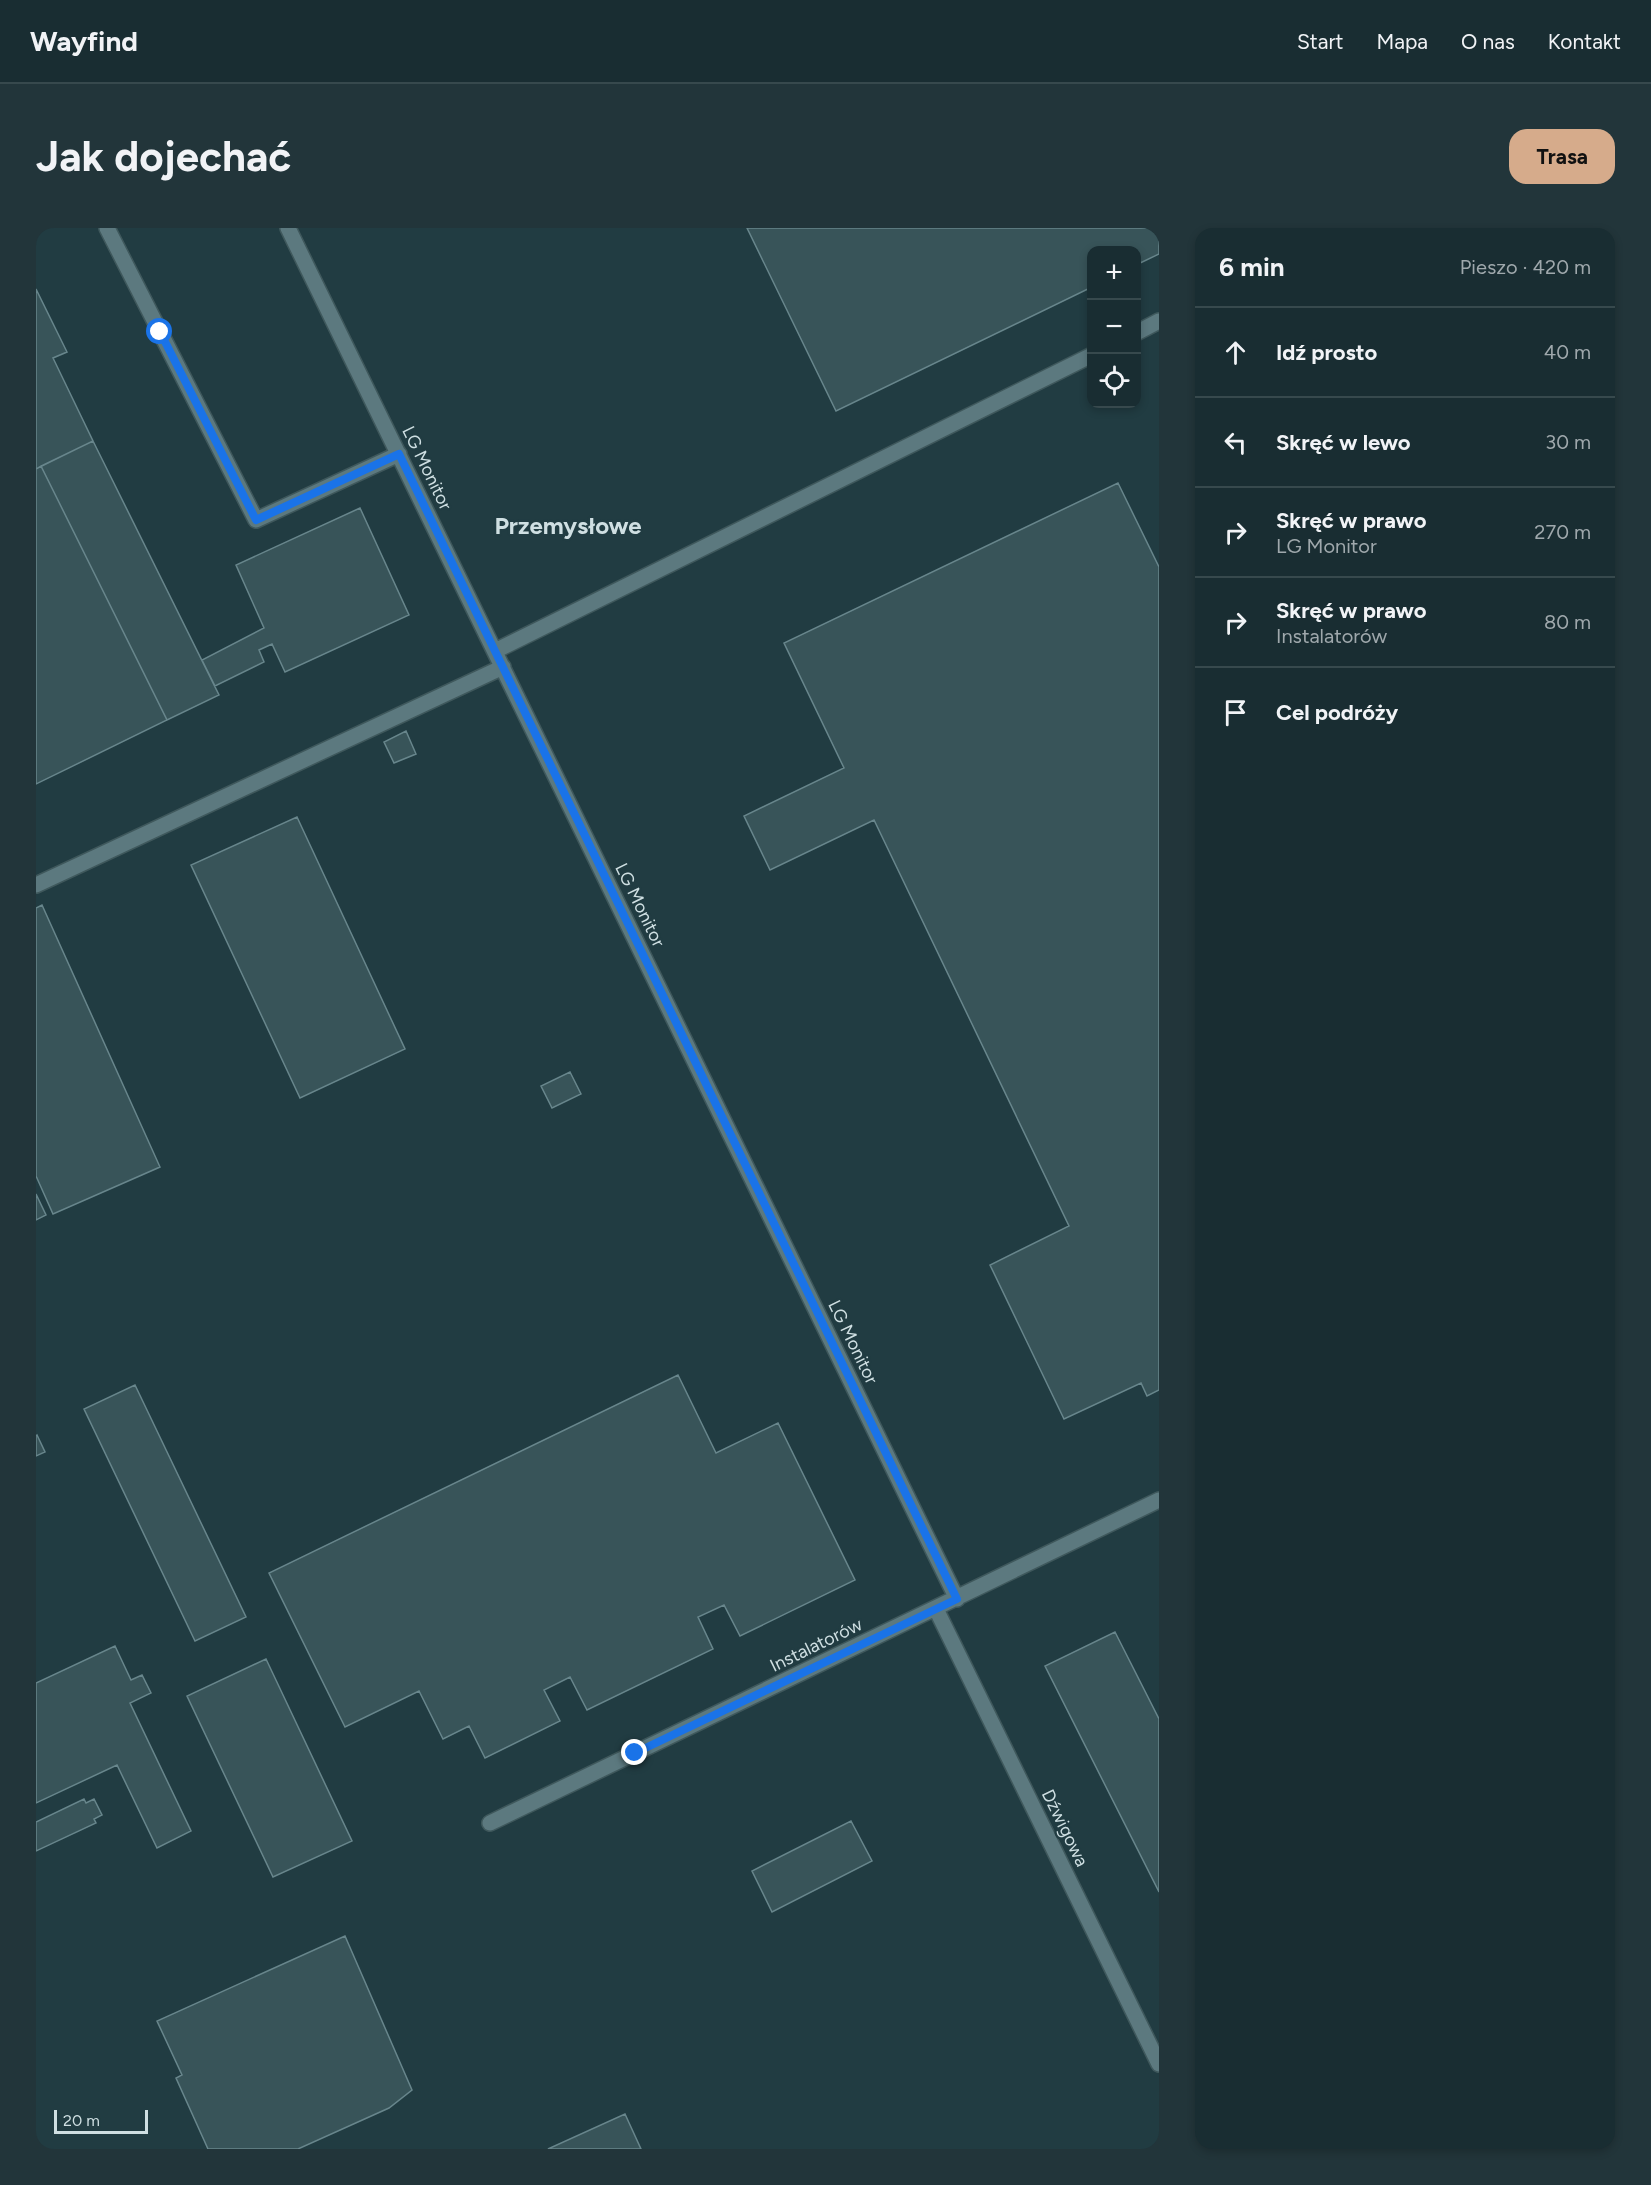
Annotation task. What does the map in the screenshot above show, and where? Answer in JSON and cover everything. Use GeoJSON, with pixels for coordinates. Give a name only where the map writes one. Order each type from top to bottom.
{"type":"FeatureCollection","features":[{"type":"Feature","properties":{"kind":"street"},"geometry":{"type":"LineString","coordinates":[[107,228],[256,520],[399,454]]}},
{"type":"Feature","properties":{"kind":"street","name":"LG Monitor"},"geometry":{"type":"LineString","coordinates":[[288,228],[957,1599]]}},
{"type":"Feature","properties":{"kind":"street"},"geometry":{"type":"LineString","coordinates":[[1141,331],[1159,321]]}},
{"type":"Feature","properties":{"kind":"street"},"geometry":{"type":"LineString","coordinates":[[495,651],[1087,357]]}},
{"type":"Feature","properties":{"kind":"street"},"geometry":{"type":"LineString","coordinates":[[36,885],[503,668]]}},
{"type":"Feature","properties":{"kind":"street","name":"Instalatorów"},"geometry":{"type":"LineString","coordinates":[[490,1823],[1159,1500]]}},
{"type":"Feature","properties":{"kind":"street","name":"Dźwigowa"},"geometry":{"type":"LineString","coordinates":[[936,1609],[1159,2064]]}},
{"type":"Feature","properties":{"kind":"building"},"geometry":{"type":"Polygon","coordinates":[[[747,228],[1159,228],[1159,254],[1141,263],[1141,246],[1087,246],[1087,289],[836,411],[747,228]]]}},
{"type":"Feature","properties":{"kind":"building"},"geometry":{"type":"Polygon","coordinates":[[[36,289],[67,352],[53,358],[93,441],[36,469],[36,289]]]}},
{"type":"Feature","properties":{"kind":"building"},"geometry":{"type":"Polygon","coordinates":[[[93,441],[219,695],[167,720],[41,466],[93,441]]]}},
{"type":"Feature","properties":{"kind":"building"},"geometry":{"type":"Polygon","coordinates":[[[41,466],[167,720],[36,784],[36,469],[41,466]]]}},
{"type":"Feature","properties":{"kind":"building"},"geometry":{"type":"Polygon","coordinates":[[[1118,483],[1159,567],[1159,1390],[1147,1396],[1141,1383],[1064,1419],[990,1265],[1069,1226],[874,820],[770,870],[744,816],[844,768],[784,643],[1118,483]]]}},
{"type":"Feature","properties":{"kind":"building"},"geometry":{"type":"Polygon","coordinates":[[[360,508],[409,615],[285,672],[272,644],[259,650],[264,662],[215,686],[202,660],[264,628],[236,565],[360,508]]]}},
{"type":"Feature","properties":{"kind":"building"},"geometry":{"type":"Polygon","coordinates":[[[406,731],[416,754],[394,763],[384,742],[406,731]]]}},
{"type":"Feature","properties":{"kind":"building"},"geometry":{"type":"Polygon","coordinates":[[[297,817],[405,1049],[300,1098],[191,865],[297,817]]]}},
{"type":"Feature","properties":{"kind":"building"},"geometry":{"type":"Polygon","coordinates":[[[42,905],[160,1167],[53,1214],[36,1176],[36,908],[42,905]]]}},
{"type":"Feature","properties":{"kind":"building"},"geometry":{"type":"Polygon","coordinates":[[[570,1072],[581,1094],[552,1108],[541,1086],[570,1072]]]}},
{"type":"Feature","properties":{"kind":"building"},"geometry":{"type":"Polygon","coordinates":[[[36,1194],[46,1215],[36,1220],[36,1194]]]}},
{"type":"Feature","properties":{"kind":"building"},"geometry":{"type":"Polygon","coordinates":[[[678,1375],[716,1453],[778,1423],[855,1580],[740,1636],[724,1605],[698,1617],[713,1649],[587,1710],[570,1677],[544,1690],[560,1721],[485,1758],[469,1726],[443,1739],[419,1691],[345,1727],[269,1573],[678,1375]]]}},
{"type":"Feature","properties":{"kind":"building"},"geometry":{"type":"Polygon","coordinates":[[[135,1385],[246,1617],[195,1641],[84,1409],[135,1385]]]}},
{"type":"Feature","properties":{"kind":"building"},"geometry":{"type":"Polygon","coordinates":[[[36,1436],[45,1452],[36,1456],[36,1436]]]}},
{"type":"Feature","properties":{"kind":"building"},"geometry":{"type":"Polygon","coordinates":[[[1115,1632],[1159,1719],[1159,1892],[1045,1666],[1115,1632]]]}},
{"type":"Feature","properties":{"kind":"building"},"geometry":{"type":"Polygon","coordinates":[[[115,1646],[131,1680],[142,1675],[151,1693],[130,1703],[191,1831],[157,1848],[117,1765],[36,1803],[36,1683],[115,1646]]]}},
{"type":"Feature","properties":{"kind":"building"},"geometry":{"type":"Polygon","coordinates":[[[266,1659],[352,1841],[273,1877],[187,1696],[266,1659]]]}},
{"type":"Feature","properties":{"kind":"building"},"geometry":{"type":"Polygon","coordinates":[[[84,1799],[86,1803],[94,1799],[102,1815],[94,1819],[96,1823],[36,1851],[36,1822],[84,1799]]]}},
{"type":"Feature","properties":{"kind":"building"},"geometry":{"type":"Polygon","coordinates":[[[851,1821],[872,1861],[772,1912],[752,1871],[851,1821]]]}},
{"type":"Feature","properties":{"kind":"building"},"geometry":{"type":"Polygon","coordinates":[[[345,1936],[412,2090],[389,2108],[298,2149],[208,2149],[176,2078],[182,2075],[157,2021],[345,1936]]]}},
{"type":"Feature","properties":{"kind":"building"},"geometry":{"type":"Polygon","coordinates":[[[625,2114],[641,2149],[548,2149],[625,2114]]]}},
{"type":"Feature","properties":{"kind":"district","name":"Przemysłowe"},"geometry":{"type":"Point","coordinates":[568,525]}},
{"type":"Feature","properties":{"kind":"route"},"geometry":{"type":"LineString","coordinates":[[160,332],[256,520],[399,454],[957,1599],[635,1753]]}}]}
